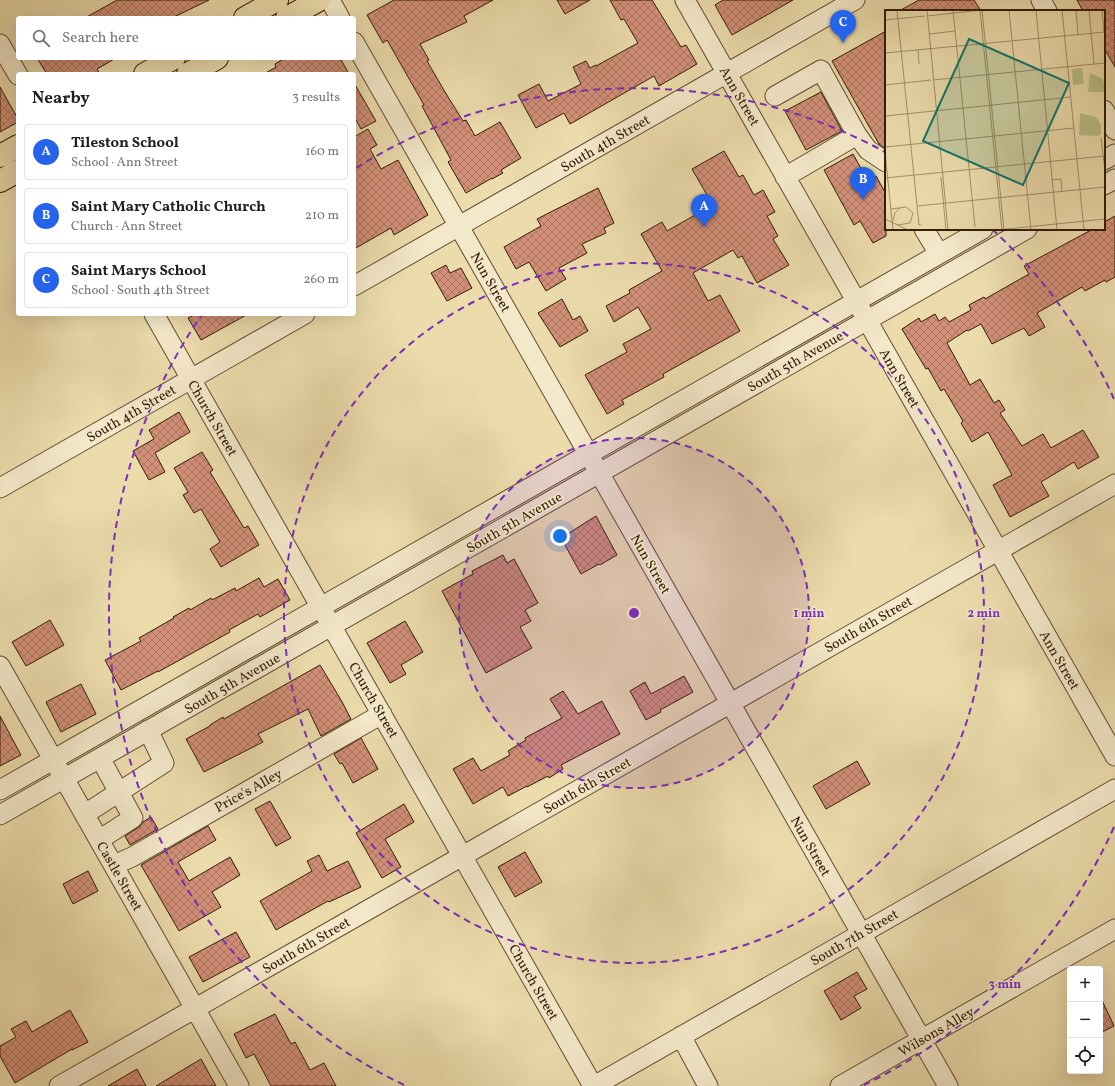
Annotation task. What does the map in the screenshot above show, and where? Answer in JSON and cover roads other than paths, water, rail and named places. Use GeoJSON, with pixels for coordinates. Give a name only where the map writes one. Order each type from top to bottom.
{"type":"FeatureCollection","features":[{"type":"Feature","properties":{"kind":"main road"},"geometry":{"type":"LineString","coordinates":[[249,16],[277,0]]}},
{"type":"Feature","properties":{"kind":"main road"},"geometry":{"type":"LineString","coordinates":[[291,16],[319,0]]}},
{"type":"Feature","properties":{"kind":"main road"},"geometry":{"type":"LineString","coordinates":[[149,72],[170,60]]}},
{"type":"Feature","properties":{"kind":"main road"},"geometry":{"type":"LineString","coordinates":[[192,72],[213,60]]}},
{"type":"Feature","properties":{"kind":"main road"},"geometry":{"type":"LineString","coordinates":[[0,156],[16,147]]}},
{"type":"Feature","properties":{"kind":"main road"},"geometry":{"type":"LineString","coordinates":[[0,181],[16,172]]}},
{"type":"Feature","properties":{"kind":"street"},"geometry":{"type":"LineString","coordinates":[[330,0],[339,16]]}},
{"type":"Feature","properties":{"kind":"street","name":"Ann Street"},"geometry":{"type":"LineString","coordinates":[[685,0],[1115,756]]}},
{"type":"Feature","properties":{"kind":"street","name":"South 4th Street"},"geometry":{"type":"LineString","coordinates":[[356,285],[855,0]]}},
{"type":"Feature","properties":{"kind":"street"},"geometry":{"type":"LineString","coordinates":[[1041,0],[1047,10]]}},
{"type":"Feature","properties":{"kind":"street"},"geometry":{"type":"LineString","coordinates":[[0,44],[16,72]]}},
{"type":"Feature","properties":{"kind":"street","name":"Nun Street"},"geometry":{"type":"LineString","coordinates":[[356,46],[948,1086]]}},
{"type":"Feature","properties":{"kind":"street"},"geometry":{"type":"LineString","coordinates":[[775,96],[821,70],[857,135],[868,150],[885,161]]}},
{"type":"Feature","properties":{"kind":"street"},"geometry":{"type":"LineString","coordinates":[[1105,112],[1115,130]]}},
{"type":"Feature","properties":{"kind":"street"},"geometry":{"type":"LineString","coordinates":[[785,177],[857,135]]}},
{"type":"Feature","properties":{"kind":"street"},"geometry":{"type":"LineString","coordinates":[[1105,159],[1115,154]]}},
{"type":"Feature","properties":{"kind":"street"},"geometry":{"type":"LineString","coordinates":[[1105,184],[1115,179]]}},
{"type":"Feature","properties":{"kind":"street"},"geometry":{"type":"LineString","coordinates":[[925,230],[938,254]]}},
{"type":"Feature","properties":{"kind":"street","name":"South 5th Avenue"},"geometry":{"type":"LineString","coordinates":[[0,790],[981,230]]}},
{"type":"Feature","properties":{"kind":"street","name":"South 5th Avenue"},"geometry":{"type":"LineString","coordinates":[[0,815],[1025,230]]}},
{"type":"Feature","properties":{"kind":"street","name":"Church Street"},"geometry":{"type":"LineString","coordinates":[[155,316],[594,1086]]}},
{"type":"Feature","properties":{"kind":"street","name":"South 4th Street"},"geometry":{"type":"LineString","coordinates":[[0,488],[301,316]]}},
{"type":"Feature","properties":{"kind":"street","name":"South 6th Street"},"geometry":{"type":"LineString","coordinates":[[59,1086],[1115,484]]}},
{"type":"Feature","properties":{"kind":"street","name":"Castle Street"},"geometry":{"type":"LineString","coordinates":[[0,666],[239,1086]]}},
{"type":"Feature","properties":{"kind":"street","name":"Price's Alley"},"geometry":{"type":"LineString","coordinates":[[114,865],[132,857],[382,714]]}},
{"type":"Feature","properties":{"kind":"street"},"geometry":{"type":"LineString","coordinates":[[84,814],[164,762],[148,730]]}},
{"type":"Feature","properties":{"kind":"street"},"geometry":{"type":"LineString","coordinates":[[99,840],[132,818],[100,758]]}},
{"type":"Feature","properties":{"kind":"street","name":"South 7th Street"},"geometry":{"type":"LineString","coordinates":[[594,1086],[1115,789]]}},
{"type":"Feature","properties":{"kind":"street","name":"Wilsons Alley"},"geometry":{"type":"LineString","coordinates":[[840,1086],[1115,929]]}},
{"type":"Feature","properties":{"kind":"street"},"geometry":{"type":"LineString","coordinates":[[681,1036],[708,1086]]}},
{"type":"Feature","properties":{"kind":"place","name":"Saint Marys School"},"geometry":{"type":"Point","coordinates":[843,43]}},
{"type":"Feature","properties":{"kind":"place","name":"Saint Mary Catholic Church"},"geometry":{"type":"Point","coordinates":[863,200]}},
{"type":"Feature","properties":{"kind":"place","name":"Tileston School"},"geometry":{"type":"Point","coordinates":[704,227]}}]}
